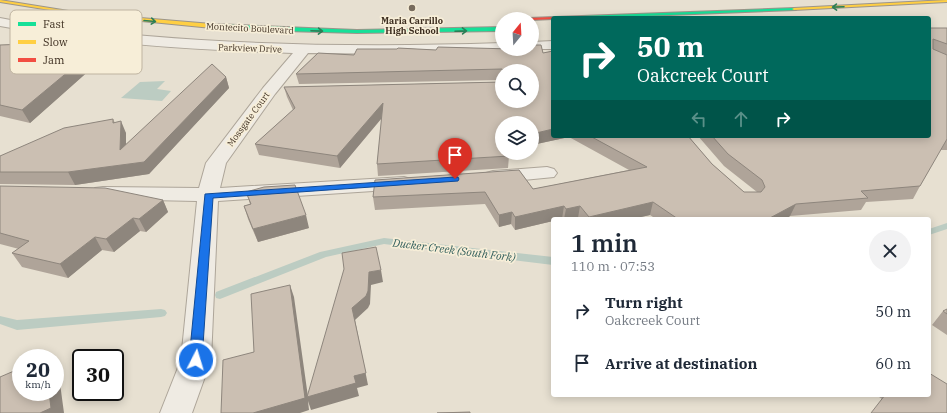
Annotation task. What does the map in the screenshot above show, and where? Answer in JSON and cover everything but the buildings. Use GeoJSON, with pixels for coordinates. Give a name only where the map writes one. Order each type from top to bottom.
{"type":"FeatureCollection","features":[{"type":"Feature","properties":{"kind":"main road","name":"Montecito Boulevard"},"geometry":{"type":"LineString","coordinates":[[0,1],[53,10]]}},
{"type":"Feature","properties":{"kind":"main road","name":"Montecito Boulevard"},"geometry":{"type":"LineString","coordinates":[[60,1],[121,10]]}},
{"type":"Feature","properties":{"kind":"main road"},"geometry":{"type":"LineString","coordinates":[[607,16],[874,6],[947,1]]}},
{"type":"Feature","properties":{"kind":"main road","name":"Montecito Boulevard"},"geometry":{"type":"LineString","coordinates":[[142,13],[267,21],[359,23],[495,20]]}},
{"type":"Feature","properties":{"kind":"main road"},"geometry":{"type":"LineString","coordinates":[[539,19],[551,18]]}},
{"type":"Feature","properties":{"kind":"main road","name":"Montecito Boulevard"},"geometry":{"type":"LineString","coordinates":[[142,21],[250,29],[360,32],[495,29]]}},
{"type":"Feature","properties":{"kind":"main road"},"geometry":{"type":"LineString","coordinates":[[539,28],[551,27]]}},
{"type":"Feature","properties":{"kind":"street","name":"Parkview Drive"},"geometry":{"type":"LineString","coordinates":[[0,22],[10,24]]}},
{"type":"Feature","properties":{"kind":"street","name":"Parkview Drive"},"geometry":{"type":"LineString","coordinates":[[142,40],[236,48],[302,50],[399,51],[495,47]]}},
{"type":"Feature","properties":{"kind":"street"},"geometry":{"type":"LineString","coordinates":[[539,46],[551,45]]}},
{"type":"Feature","properties":{"kind":"street","name":"Mossgate Court"},"geometry":{"type":"LineString","coordinates":[[176,413],[196,360],[208,196],[216,163],[269,91],[302,50]]}},
{"type":"Feature","properties":{"kind":"street"},"geometry":{"type":"LineString","coordinates":[[269,91],[293,90]]}},
{"type":"Feature","properties":{"kind":"street"},"geometry":{"type":"LineString","coordinates":[[476,178],[547,173]]}},
{"type":"Feature","properties":{"kind":"street"},"geometry":{"type":"LineString","coordinates":[[85,193],[208,196],[421,182]]}},
{"type":"Feature","properties":{"kind":"shaded area"},"geometry":{"type":"Polygon","coordinates":[[[165,81],[157,89],[171,91],[162,101],[121,98],[140,82],[165,81]]]}},
{"type":"Feature","properties":{"kind":"waterway","name":"Ducker Creek (South Fork)"},"geometry":{"type":"LineString","coordinates":[[931,231],[947,226]]}},
{"type":"Feature","properties":{"kind":"waterway","name":"Ducker Creek (South Fork)"},"geometry":{"type":"LineString","coordinates":[[220,295],[324,254],[384,241],[551,261]]}},
{"type":"Feature","properties":{"kind":"waterway","name":"Ducker Creek (South Fork)"},"geometry":{"type":"LineString","coordinates":[[0,320],[17,325],[161,313]]}},
{"type":"Feature","properties":{"kind":"traffic: fast"},"geometry":{"type":"LineString","coordinates":[[608,16],[794,9]]}},
{"type":"Feature","properties":{"kind":"traffic: fast"},"geometry":{"type":"LineString","coordinates":[[212,26],[285,30],[357,31],[495,29]]}},
{"type":"Feature","properties":{"kind":"traffic: slow"},"geometry":{"type":"LineString","coordinates":[[0,1],[56,10]]}},
{"type":"Feature","properties":{"kind":"traffic: slow"},"geometry":{"type":"LineString","coordinates":[[794,9],[947,1]]}},
{"type":"Feature","properties":{"kind":"traffic: slow"},"geometry":{"type":"LineString","coordinates":[[142,20],[212,26]]}},
{"type":"Feature","properties":{"kind":"traffic: jam"},"geometry":{"type":"LineString","coordinates":[[539,19],[551,18]]}},
{"type":"Feature","properties":{"kind":"place","name":"Maria Carrillo High School"},"geometry":{"type":"Point","coordinates":[412,8]}},
{"type":"Feature","properties":{"kind":"route"},"geometry":{"type":"LineString","coordinates":[[196,360],[208,196],[455,179]]}}]}
